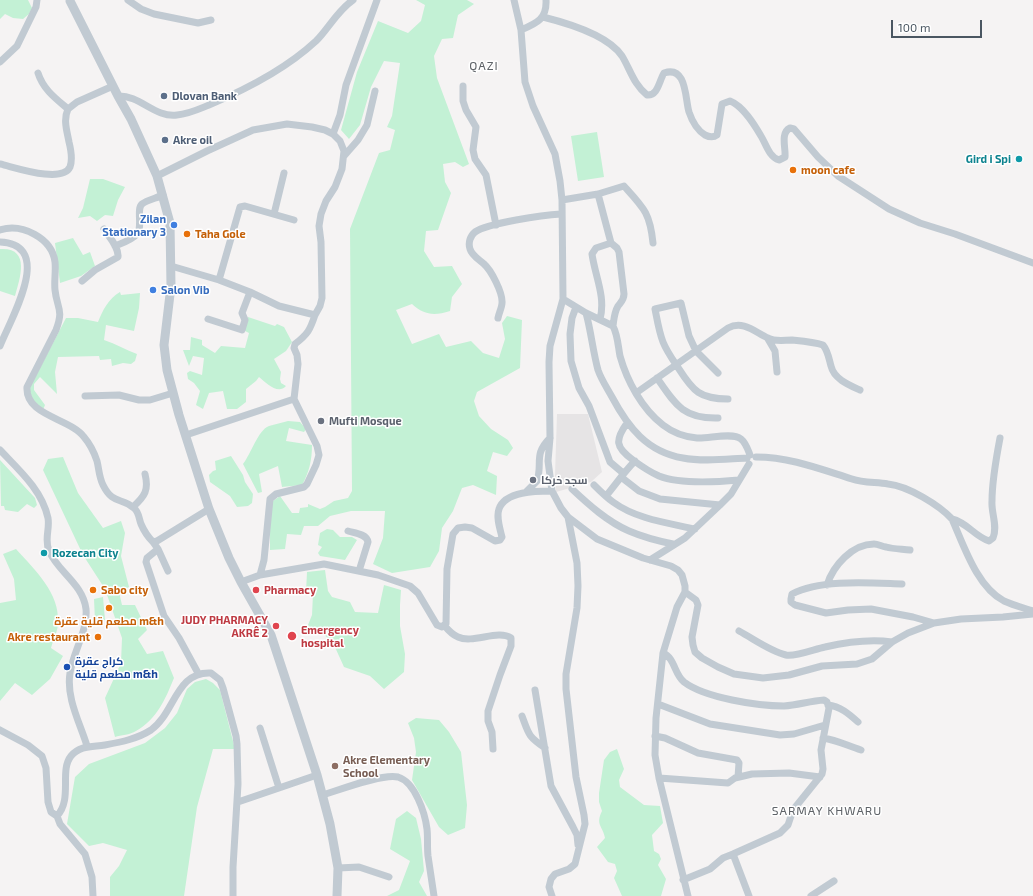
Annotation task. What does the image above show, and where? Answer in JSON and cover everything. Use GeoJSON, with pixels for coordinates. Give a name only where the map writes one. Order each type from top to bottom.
{"type":"FeatureCollection","features":[{"type":"Feature","properties":{"kind":"street"},"geometry":{"type":"LineString","coordinates":[[0,62],[17,46],[36,7],[37,0]]}},
{"type":"Feature","properties":{"kind":"street"},"geometry":{"type":"LineString","coordinates":[[70,0],[112,86],[131,118],[157,176],[170,223],[171,286],[164,345],[167,370],[209,509],[229,558],[271,635],[317,775],[330,824],[338,868],[337,896]]}},
{"type":"Feature","properties":{"kind":"street"},"geometry":{"type":"LineString","coordinates":[[128,0],[141,9],[154,14],[198,23],[211,20]]}},
{"type":"Feature","properties":{"kind":"street"},"geometry":{"type":"LineString","coordinates":[[118,96],[131,98],[157,112],[168,115],[176,116],[187,114],[242,91],[300,56],[318,39],[342,8],[352,0]]}},
{"type":"Feature","properties":{"kind":"street"},"geometry":{"type":"LineString","coordinates":[[333,134],[340,115],[346,85],[377,0]]}},
{"type":"Feature","properties":{"kind":"street"},"geometry":{"type":"LineString","coordinates":[[514,0],[521,30],[526,82],[533,106],[555,154],[562,200],[563,299],[550,346],[549,362],[550,438],[548,461],[552,491],[560,508],[568,517],[597,539],[625,552],[671,566],[678,570],[684,580],[685,592],[677,607],[663,653],[655,736],[655,754],[659,778],[688,896]]}},
{"type":"Feature","properties":{"kind":"street"},"geometry":{"type":"LineString","coordinates":[[521,30],[534,25],[543,17],[547,10],[546,0]]}},
{"type":"Feature","properties":{"kind":"street"},"geometry":{"type":"LineString","coordinates":[[543,17],[592,34],[610,43],[621,55],[637,84],[647,95],[655,93],[664,73],[669,71],[674,72],[683,81],[689,111],[694,123],[704,134],[710,137],[717,135],[722,104],[730,101],[736,103],[761,135],[775,159],[779,160],[785,157],[785,134],[790,128],[794,130],[818,157],[838,176],[889,209],[920,223],[1033,263]]}},
{"type":"Feature","properties":{"kind":"street"},"geometry":{"type":"LineString","coordinates":[[38,73],[41,83],[50,94],[68,109]]}},
{"type":"Feature","properties":{"kind":"street"},"geometry":{"type":"LineString","coordinates":[[0,164],[23,170],[54,175],[66,171],[70,166],[71,157],[65,121],[68,109],[77,102],[112,86]]}},
{"type":"Feature","properties":{"kind":"street"},"geometry":{"type":"LineString","coordinates":[[463,86],[463,101],[466,110],[476,127],[473,150],[475,159],[486,175],[496,225]]}},
{"type":"Feature","properties":{"kind":"street"},"geometry":{"type":"LineString","coordinates":[[344,157],[358,140],[367,125],[375,91]]}},
{"type":"Feature","properties":{"kind":"street"},"geometry":{"type":"LineString","coordinates":[[157,176],[253,130],[286,124],[325,130],[333,134],[340,141],[344,151],[342,169],[335,187],[320,214],[319,226],[321,242],[322,298],[320,306],[305,336],[295,344],[294,348],[297,355],[298,364],[294,399],[317,446],[319,455],[307,484],[304,487],[276,494],[270,499],[264,560],[260,575]]}},
{"type":"Feature","properties":{"kind":"street"},"geometry":{"type":"LineString","coordinates":[[274,214],[284,173]]}},
{"type":"Feature","properties":{"kind":"street"},"geometry":{"type":"LineString","coordinates":[[562,200],[598,194],[624,186],[645,210],[651,226],[654,243]]}},
{"type":"Feature","properties":{"kind":"street"},"geometry":{"type":"LineString","coordinates":[[598,194],[611,243],[619,252],[624,294],[624,298],[614,315],[613,326],[624,368],[636,393],[656,419],[670,430],[696,438],[738,437],[744,442],[751,459]]}},
{"type":"Feature","properties":{"kind":"street"},"geometry":{"type":"LineString","coordinates":[[115,246],[133,238],[137,234],[139,229],[140,207],[142,204],[162,195]]}},
{"type":"Feature","properties":{"kind":"street"},"geometry":{"type":"LineString","coordinates":[[219,280],[240,207],[245,206],[294,220]]}},
{"type":"Feature","properties":{"kind":"street"},"geometry":{"type":"LineString","coordinates":[[498,318],[502,302],[500,292],[486,265],[476,258],[470,250],[469,242],[473,234],[479,230],[496,225],[541,215],[561,214]]}},
{"type":"Feature","properties":{"kind":"street"},"geometry":{"type":"LineString","coordinates":[[0,230],[14,228],[32,233],[40,238],[50,250],[55,262],[55,287],[61,315],[56,330],[26,387],[28,398],[38,410],[71,426],[84,436],[94,454],[99,477],[107,493],[117,501],[133,507],[139,516],[145,533],[158,550],[168,572]]}},
{"type":"Feature","properties":{"kind":"street"},"geometry":{"type":"LineString","coordinates":[[82,281],[95,270],[118,257],[115,246],[104,229]]}},
{"type":"Feature","properties":{"kind":"street"},"geometry":{"type":"LineString","coordinates":[[0,242],[16,244],[21,248],[27,259],[27,276],[22,296],[0,346]]}},
{"type":"Feature","properties":{"kind":"street"},"geometry":{"type":"LineString","coordinates":[[600,319],[603,306],[592,254],[596,248],[611,243]]}},
{"type":"Feature","properties":{"kind":"street"},"geometry":{"type":"LineString","coordinates":[[171,266],[219,280],[250,292],[279,306],[315,315]]}},
{"type":"Feature","properties":{"kind":"street"},"geometry":{"type":"LineString","coordinates":[[208,319],[242,330],[245,320],[242,313],[250,292]]}},
{"type":"Feature","properties":{"kind":"street"},"geometry":{"type":"LineString","coordinates":[[563,299],[586,313],[613,326]]}},
{"type":"Feature","properties":{"kind":"street"},"geometry":{"type":"LineString","coordinates":[[718,373],[696,351],[689,336],[681,303],[655,309],[662,341],[692,388],[704,395],[719,399],[728,399]]}},
{"type":"Feature","properties":{"kind":"street"},"geometry":{"type":"LineString","coordinates":[[576,307],[570,334],[571,361],[579,388],[589,406],[610,462],[639,491],[660,499],[720,505]]}},
{"type":"Feature","properties":{"kind":"street"},"geometry":{"type":"LineString","coordinates":[[586,313],[598,370],[605,386],[627,423],[643,440],[672,456],[699,459],[751,459],[772,457],[825,470],[853,480],[901,486],[946,512],[952,519],[978,574],[988,589],[1004,600],[1033,612]]}},
{"type":"Feature","properties":{"kind":"street"},"geometry":{"type":"LineString","coordinates":[[636,393],[728,328],[737,325],[753,329],[768,339],[775,351],[777,372]]}},
{"type":"Feature","properties":{"kind":"street"},"geometry":{"type":"LineString","coordinates":[[768,339],[792,340],[823,345],[826,349],[832,372],[835,376],[860,390]]}},
{"type":"Feature","properties":{"kind":"street"},"geometry":{"type":"LineString","coordinates":[[658,378],[679,407],[688,414],[706,418],[718,418]]}},
{"type":"Feature","properties":{"kind":"street"},"geometry":{"type":"LineString","coordinates":[[85,396],[120,395],[139,400],[150,400],[173,393]]}},
{"type":"Feature","properties":{"kind":"street"},"geometry":{"type":"LineString","coordinates":[[186,435],[294,399]]}},
{"type":"Feature","properties":{"kind":"street"},"geometry":{"type":"LineString","coordinates":[[627,423],[621,432],[618,441],[620,448],[625,454],[660,476],[686,482],[739,480]]}},
{"type":"Feature","properties":{"kind":"street"},"geometry":{"type":"LineString","coordinates":[[524,493],[536,481],[539,453],[543,445],[550,438]]}},
{"type":"Feature","properties":{"kind":"street"},"geometry":{"type":"LineString","coordinates":[[952,519],[961,522],[982,539],[989,541],[993,538],[995,528],[992,512],[992,496],[1000,438]]}},
{"type":"Feature","properties":{"kind":"street"},"geometry":{"type":"LineString","coordinates":[[0,450],[39,494],[48,520],[46,542],[49,550],[53,558],[81,593],[84,600],[86,618],[70,673],[69,685],[70,695],[87,746]]}},
{"type":"Feature","properties":{"kind":"street"},"geometry":{"type":"LineString","coordinates":[[650,560],[685,538],[731,494],[751,459]]}},
{"type":"Feature","properties":{"kind":"street"},"geometry":{"type":"LineString","coordinates":[[606,496],[635,461]]}},
{"type":"Feature","properties":{"kind":"street"},"geometry":{"type":"LineString","coordinates":[[133,507],[142,498],[147,490],[145,474]]}},
{"type":"Feature","properties":{"kind":"street"},"geometry":{"type":"LineString","coordinates":[[594,485],[613,502],[636,514],[652,520],[695,529]]}},
{"type":"Feature","properties":{"kind":"street"},"geometry":{"type":"LineString","coordinates":[[572,489],[601,514],[628,531],[657,541],[674,544]]}},
{"type":"Feature","properties":{"kind":"street"},"geometry":{"type":"LineString","coordinates":[[444,625],[446,624],[448,569],[453,534],[458,528],[465,527],[472,528],[495,541],[500,540],[502,537],[498,514],[503,503],[524,493],[552,491]]}},
{"type":"Feature","properties":{"kind":"street"},"geometry":{"type":"LineString","coordinates":[[153,542],[209,509]]}},
{"type":"Feature","properties":{"kind":"street"},"geometry":{"type":"LineString","coordinates":[[552,896],[549,887],[551,879],[555,874],[572,867],[577,857],[585,824],[576,777],[566,689],[566,674],[578,586],[577,563],[568,517]]}},
{"type":"Feature","properties":{"kind":"street"},"geometry":{"type":"LineString","coordinates":[[348,531],[366,536],[368,539],[358,572]]}},
{"type":"Feature","properties":{"kind":"street"},"geometry":{"type":"LineString","coordinates":[[827,585],[830,575],[837,565],[847,556],[865,546],[879,544],[886,547],[910,550]]}},
{"type":"Feature","properties":{"kind":"street"},"geometry":{"type":"LineString","coordinates":[[158,550],[147,558],[146,562],[148,569],[164,616],[179,638],[198,673]]}},
{"type":"Feature","properties":{"kind":"street"},"geometry":{"type":"LineString","coordinates":[[241,582],[260,575],[324,564],[378,575],[410,586],[418,593],[437,625],[444,625],[459,638],[467,639],[508,635],[512,642],[510,650],[488,711],[488,721],[492,732],[493,749]]}},
{"type":"Feature","properties":{"kind":"street"},"geometry":{"type":"LineString","coordinates":[[902,584],[845,583],[827,585],[798,591],[792,594],[791,602],[795,605],[826,613],[871,609],[913,617],[934,623]]}},
{"type":"Feature","properties":{"kind":"street"},"geometry":{"type":"LineString","coordinates":[[685,592],[696,600],[698,605],[692,637],[695,652],[707,661],[734,674],[753,677],[775,678],[822,666],[857,664],[872,658],[892,642],[908,633],[934,623],[961,619],[1003,617],[1033,612]]}},
{"type":"Feature","properties":{"kind":"street"},"geometry":{"type":"LineString","coordinates":[[739,631],[773,650],[789,655],[827,646],[856,642],[877,640],[892,642]]}},
{"type":"Feature","properties":{"kind":"street"},"geometry":{"type":"LineString","coordinates":[[663,653],[668,655],[681,678],[685,682],[709,693],[732,700],[768,705],[785,706],[824,700],[828,705],[828,714],[824,726],[821,756],[823,769],[820,777],[793,810],[786,829],[723,858],[705,871],[683,880]]}},
{"type":"Feature","properties":{"kind":"street"},"geometry":{"type":"LineString","coordinates":[[56,816],[62,810],[68,762],[73,754],[87,746],[122,741],[141,735],[150,730],[156,726],[167,712],[180,688],[191,677],[198,673],[211,672],[220,680],[223,688],[236,736],[238,754],[238,802],[234,835],[233,896]]}},
{"type":"Feature","properties":{"kind":"street"},"geometry":{"type":"LineString","coordinates":[[535,690],[551,786],[577,835],[579,849]]}},
{"type":"Feature","properties":{"kind":"street"},"geometry":{"type":"LineString","coordinates":[[658,704],[710,724],[780,735],[794,734],[824,726]]}},
{"type":"Feature","properties":{"kind":"street"},"geometry":{"type":"LineString","coordinates":[[828,705],[835,706],[858,722]]}},
{"type":"Feature","properties":{"kind":"street"},"geometry":{"type":"LineString","coordinates":[[522,716],[527,732],[533,740],[545,748]]}},
{"type":"Feature","properties":{"kind":"street"},"geometry":{"type":"LineString","coordinates":[[260,728],[279,788]]}},
{"type":"Feature","properties":{"kind":"street"},"geometry":{"type":"LineString","coordinates":[[0,730],[28,744],[42,756],[46,768],[48,802],[51,812],[56,816],[60,824],[85,854],[92,877],[93,896]]}},
{"type":"Feature","properties":{"kind":"street"},"geometry":{"type":"LineString","coordinates":[[655,736],[665,738],[698,753],[737,760],[739,763],[738,777]]}},
{"type":"Feature","properties":{"kind":"street"},"geometry":{"type":"LineString","coordinates":[[823,738],[837,740],[851,747],[862,750]]}},
{"type":"Feature","properties":{"kind":"street"},"geometry":{"type":"LineString","coordinates":[[659,778],[728,782],[738,777],[752,774],[789,774],[820,777]]}},
{"type":"Feature","properties":{"kind":"street"},"geometry":{"type":"LineString","coordinates":[[238,802],[317,775]]}},
{"type":"Feature","properties":{"kind":"street"},"geometry":{"type":"LineString","coordinates":[[323,795],[382,778],[398,777],[409,785],[422,809],[427,829],[428,854],[434,896]]}},
{"type":"Feature","properties":{"kind":"street"},"geometry":{"type":"LineString","coordinates":[[732,854],[749,896]]}},
{"type":"Feature","properties":{"kind":"street"},"geometry":{"type":"LineString","coordinates":[[338,868],[360,867],[390,877]]}},
{"type":"Feature","properties":{"kind":"street"},"geometry":{"type":"LineString","coordinates":[[811,896],[834,881]]}},
{"type":"Feature","properties":{"kind":"shaded area"},"geometry":{"type":"Polygon","coordinates":[[[557,414],[588,414],[602,472],[591,482],[556,492],[555,475],[557,414]]]}},
{"type":"Feature","properties":{"kind":"green space"},"geometry":{"type":"Polygon","coordinates":[[[0,0],[28,0],[32,8],[29,14],[23,19],[13,18],[5,14],[0,19],[0,0]]]}},
{"type":"Feature","properties":{"kind":"green space"},"geometry":{"type":"Polygon","coordinates":[[[416,0],[467,0],[474,4],[458,15],[453,38],[442,39],[434,56],[437,78],[469,164],[463,167],[455,162],[443,164],[445,182],[451,193],[438,230],[426,231],[424,251],[434,267],[452,266],[462,284],[452,297],[450,311],[439,314],[430,314],[416,308],[412,304],[396,310],[412,344],[439,334],[446,347],[471,341],[483,353],[499,358],[505,339],[502,323],[507,316],[522,320],[520,368],[477,392],[474,401],[479,416],[491,429],[508,440],[513,448],[507,456],[493,452],[487,471],[497,476],[496,495],[473,485],[462,488],[453,511],[442,528],[439,551],[430,567],[392,573],[373,564],[383,538],[385,511],[351,511],[330,516],[318,526],[304,526],[301,535],[287,534],[285,549],[270,550],[270,512],[273,501],[280,496],[292,513],[299,513],[300,508],[308,507],[308,504],[320,509],[334,501],[348,498],[352,491],[350,229],[379,153],[390,150],[395,130],[387,127],[392,116],[400,63],[384,61],[371,87],[360,125],[349,139],[341,130],[357,72],[378,21],[408,33],[421,21],[425,5],[416,0]]]}},
{"type":"Feature","properties":{"kind":"green space"},"geometry":{"type":"Polygon","coordinates":[[[597,132],[604,177],[578,181],[571,136],[597,132]]]}},
{"type":"Feature","properties":{"kind":"green space"},"geometry":{"type":"Polygon","coordinates":[[[90,179],[103,179],[125,187],[118,200],[113,216],[105,215],[97,221],[90,216],[78,218],[83,208],[90,179]]]}},
{"type":"Feature","properties":{"kind":"green space"},"geometry":{"type":"Polygon","coordinates":[[[73,238],[83,255],[90,252],[95,266],[81,276],[60,283],[55,243],[73,238]]]}},
{"type":"Feature","properties":{"kind":"green space"},"geometry":{"type":"Polygon","coordinates":[[[0,249],[10,250],[16,253],[20,258],[21,273],[15,296],[0,291],[0,249]]]}},
{"type":"Feature","properties":{"kind":"green space"},"geometry":{"type":"Polygon","coordinates":[[[120,292],[121,295],[140,293],[139,308],[134,331],[106,325],[104,340],[137,354],[135,361],[131,364],[123,363],[112,366],[111,359],[100,360],[99,356],[58,357],[55,372],[57,394],[40,377],[34,384],[34,390],[45,405],[43,410],[34,403],[29,389],[66,318],[78,318],[98,322],[109,301],[120,292]]]}},
{"type":"Feature","properties":{"kind":"green space"},"geometry":{"type":"Polygon","coordinates":[[[248,317],[275,326],[277,324],[284,327],[292,342],[286,351],[274,359],[281,372],[281,383],[286,386],[276,389],[259,377],[246,389],[246,402],[237,409],[227,409],[223,391],[209,393],[203,409],[196,405],[200,391],[194,383],[188,379],[187,373],[190,371],[202,375],[204,358],[193,356],[189,366],[183,350],[190,350],[191,337],[202,340],[202,345],[215,353],[221,346],[245,348],[249,333],[245,331],[244,326],[248,317]]]}},
{"type":"Feature","properties":{"kind":"green space"},"geometry":{"type":"Polygon","coordinates":[[[288,421],[300,422],[306,429],[304,432],[289,428],[286,441],[312,445],[311,461],[307,476],[302,485],[282,487],[278,466],[259,474],[262,492],[258,493],[243,464],[261,432],[265,428],[288,421]]]}},
{"type":"Feature","properties":{"kind":"green space"},"geometry":{"type":"Polygon","coordinates":[[[231,456],[253,494],[252,503],[248,506],[237,507],[230,496],[210,482],[209,475],[216,470],[215,461],[231,456]]]}},
{"type":"Feature","properties":{"kind":"green space"},"geometry":{"type":"Polygon","coordinates":[[[63,457],[78,493],[103,528],[121,521],[125,533],[121,556],[129,587],[119,592],[122,605],[135,605],[147,630],[138,639],[147,654],[163,651],[174,678],[164,701],[150,721],[134,732],[115,737],[105,698],[121,663],[122,638],[105,589],[83,555],[43,470],[48,459],[63,457]]]}},
{"type":"Feature","properties":{"kind":"green space"},"geometry":{"type":"Polygon","coordinates":[[[0,460],[35,498],[37,505],[34,508],[27,504],[18,512],[5,510],[4,506],[1,506],[0,460]]]}},
{"type":"Feature","properties":{"kind":"green space"},"geometry":{"type":"Polygon","coordinates":[[[327,529],[333,530],[340,537],[352,537],[357,540],[345,560],[320,556],[318,553],[322,547],[318,545],[320,533],[327,529]]]}},
{"type":"Feature","properties":{"kind":"green space"},"geometry":{"type":"Polygon","coordinates":[[[16,549],[31,565],[51,592],[58,612],[58,626],[51,648],[63,656],[50,679],[32,695],[15,683],[0,701],[0,603],[16,600],[14,579],[3,554],[16,549]]]}},
{"type":"Feature","properties":{"kind":"green space"},"geometry":{"type":"Polygon","coordinates":[[[325,570],[328,591],[332,597],[350,602],[355,612],[378,613],[384,585],[401,590],[400,626],[405,654],[404,672],[384,689],[370,676],[344,667],[334,645],[320,630],[310,632],[308,625],[312,615],[313,594],[306,592],[307,572],[325,570]]]}},
{"type":"Feature","properties":{"kind":"green space"},"geometry":{"type":"Polygon","coordinates":[[[103,597],[105,620],[95,621],[94,599],[103,597]]]}},
{"type":"Feature","properties":{"kind":"green space"},"geometry":{"type":"Polygon","coordinates":[[[206,679],[220,690],[235,749],[213,749],[197,807],[184,896],[110,896],[110,877],[119,866],[127,850],[103,843],[89,846],[67,824],[75,777],[89,764],[145,743],[165,728],[177,713],[187,689],[195,682],[206,679]]]}},
{"type":"Feature","properties":{"kind":"green space"},"geometry":{"type":"Polygon","coordinates":[[[416,718],[439,720],[449,732],[461,752],[467,805],[465,828],[448,835],[439,827],[412,780],[416,752],[414,738],[408,723],[416,718]]]}},
{"type":"Feature","properties":{"kind":"green space"},"geometry":{"type":"Polygon","coordinates":[[[617,749],[624,769],[619,780],[620,787],[644,805],[660,806],[663,823],[652,835],[654,851],[659,854],[661,859],[658,865],[666,879],[661,896],[622,896],[614,878],[617,871],[615,864],[608,862],[597,847],[605,838],[599,823],[602,811],[599,802],[599,793],[604,760],[610,752],[617,749]]]}},
{"type":"Feature","properties":{"kind":"green space"},"geometry":{"type":"Polygon","coordinates":[[[407,811],[416,818],[421,839],[424,871],[419,882],[427,896],[387,896],[399,890],[410,861],[390,849],[396,819],[407,811]]]}},
{"type":"Feature","properties":{"kind":"place","name":"Dlovan Bank"},"geometry":{"type":"Point","coordinates":[164,96]}},
{"type":"Feature","properties":{"kind":"place","name":"Akre oil"},"geometry":{"type":"Point","coordinates":[165,140]}},
{"type":"Feature","properties":{"kind":"place","name":"Gird i Spi"},"geometry":{"type":"Point","coordinates":[1019,159]}},
{"type":"Feature","properties":{"kind":"place","name":"moon cafe"},"geometry":{"type":"Point","coordinates":[793,170]}},
{"type":"Feature","properties":{"kind":"place","name":"Zilan Stationary 3"},"geometry":{"type":"Point","coordinates":[174,225]}},
{"type":"Feature","properties":{"kind":"place","name":"Taha Gole"},"geometry":{"type":"Point","coordinates":[187,234]}},
{"type":"Feature","properties":{"kind":"place","name":"Salon Vib"},"geometry":{"type":"Point","coordinates":[153,290]}},
{"type":"Feature","properties":{"kind":"place","name":"Mufti Mosque"},"geometry":{"type":"Point","coordinates":[321,421]}},
{"type":"Feature","properties":{"kind":"place","name":"سجد خركا"},"geometry":{"type":"Point","coordinates":[533,480]}},
{"type":"Feature","properties":{"kind":"place","name":"Rozecan City"},"geometry":{"type":"Point","coordinates":[44,553]}},
{"type":"Feature","properties":{"kind":"place","name":"Sabo city"},"geometry":{"type":"Point","coordinates":[93,590]}},
{"type":"Feature","properties":{"kind":"place","name":"Pharmacy"},"geometry":{"type":"Point","coordinates":[256,590]}},
{"type":"Feature","properties":{"kind":"place","name":"مطعم قلية عقرة m&h"},"geometry":{"type":"Point","coordinates":[109,608]}},
{"type":"Feature","properties":{"kind":"place","name":"JUDY PHARMACY AKRÊ 2"},"geometry":{"type":"Point","coordinates":[276,626]}},
{"type":"Feature","properties":{"kind":"place","name":"Emergency hospital"},"geometry":{"type":"Point","coordinates":[292,636]}},
{"type":"Feature","properties":{"kind":"place","name":"Akre restaurant"},"geometry":{"type":"Point","coordinates":[98,637]}},
{"type":"Feature","properties":{"kind":"place","name":"كراج عقرة مطعم قلية m&h"},"geometry":{"type":"Point","coordinates":[67,667]}},
{"type":"Feature","properties":{"kind":"place","name":"Akre Elementary School"},"geometry":{"type":"Point","coordinates":[335,766]}},
{"type":"Feature","properties":{"kind":"district","name":"QAZI"},"geometry":{"type":"Point","coordinates":[484,66]}},
{"type":"Feature","properties":{"kind":"district","name":"SARMAY KHWARU"},"geometry":{"type":"Point","coordinates":[827,811]}}]}
